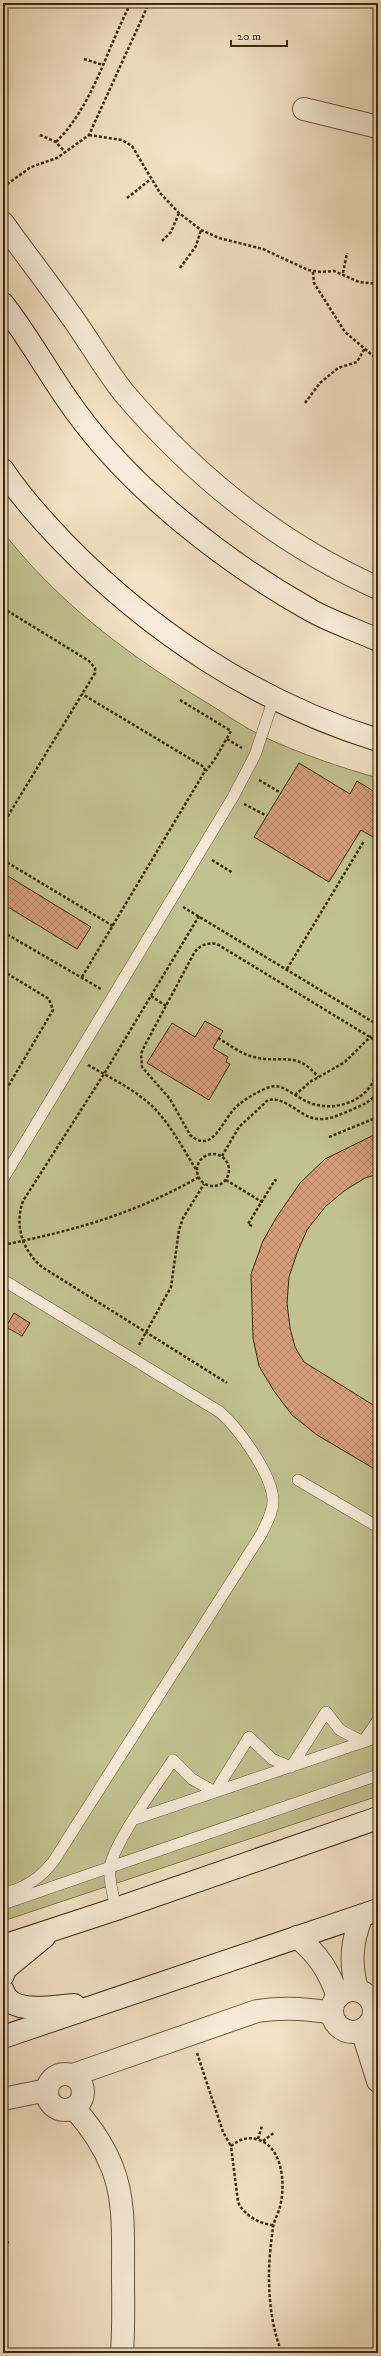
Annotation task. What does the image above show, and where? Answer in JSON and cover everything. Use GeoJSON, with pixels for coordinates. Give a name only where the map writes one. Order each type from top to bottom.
{"type":"FeatureCollection","features":[{"type":"Feature","properties":{"kind":"street"},"geometry":{"type":"LineString","coordinates":[[304,109],[378,127]]}},
{"type":"Feature","properties":{"kind":"street"},"geometry":{"type":"LineString","coordinates":[[3,223],[69,313],[123,391],[158,431],[193,466],[238,504],[290,541],[353,577],[378,588]]}},
{"type":"Feature","properties":{"kind":"street"},"geometry":{"type":"LineString","coordinates":[[3,304],[22,328],[74,409],[107,450],[153,496],[202,538],[312,611],[378,640]]}},
{"type":"Feature","properties":{"kind":"street"},"geometry":{"type":"LineString","coordinates":[[3,470],[44,522],[88,567],[135,609],[185,646],[239,680],[274,698],[354,733],[378,740]]}},
{"type":"Feature","properties":{"kind":"street"},"geometry":{"type":"LineString","coordinates":[[3,1946],[116,1909],[378,1818]]}},
{"type":"Feature","properties":{"kind":"street"},"geometry":{"type":"LineString","coordinates":[[297,1937],[312,1949],[323,1963],[332,1979],[354,1996],[374,2010],[369,2025],[362,2030],[354,2032],[346,2031],[334,2021],[354,1996],[352,1953],[355,1934],[370,1913]]}},
{"type":"Feature","properties":{"kind":"street"},"geometry":{"type":"LineString","coordinates":[[3,2037],[370,1913]]}},
{"type":"Feature","properties":{"kind":"street"},"geometry":{"type":"LineString","coordinates":[[3,1975],[5,1969],[51,1931]]}},
{"type":"Feature","properties":{"kind":"street"},"geometry":{"type":"LineString","coordinates":[[3,1991],[5,1997],[16,2006],[30,2007],[100,2004]]}},
{"type":"Feature","properties":{"kind":"street"},"geometry":{"type":"LineString","coordinates":[[73,2075],[79,2080],[83,2087],[83,2094],[80,2102],[74,2108],[59,2109],[53,2105],[48,2098],[47,2090],[49,2084],[59,2075],[73,2075],[256,2011],[282,2008],[307,2008],[354,1996]]}},
{"type":"Feature","properties":{"kind":"street"},"geometry":{"type":"LineString","coordinates":[[362,2030],[378,2081]]}},
{"type":"Feature","properties":{"kind":"street"},"geometry":{"type":"LineString","coordinates":[[3,2099],[47,2090]]}},
{"type":"Feature","properties":{"kind":"street"},"geometry":{"type":"LineString","coordinates":[[74,2108],[90,2126],[103,2147],[113,2169],[119,2192],[123,2250],[122,2353]]}},
{"type":"Feature","properties":{"kind":"lane"},"geometry":{"type":"LineString","coordinates":[[3,1179],[233,797],[246,773],[262,736],[274,698]]}},
{"type":"Feature","properties":{"kind":"lane"},"geometry":{"type":"LineString","coordinates":[[3,1280],[220,1412],[232,1424],[262,1469],[270,1484],[273,1501],[270,1518],[262,1532],[55,1859],[46,1871],[34,1881],[20,1889],[3,1893]]}},
{"type":"Feature","properties":{"kind":"lane"},"geometry":{"type":"LineString","coordinates":[[298,1480],[378,1528]]}},
{"type":"Feature","properties":{"kind":"lane"},"geometry":{"type":"LineString","coordinates":[[291,1766],[326,1712],[340,1730],[363,1742]]}},
{"type":"Feature","properties":{"kind":"lane"},"geometry":{"type":"LineString","coordinates":[[363,1742],[378,1720]]}},
{"type":"Feature","properties":{"kind":"lane"},"geometry":{"type":"LineString","coordinates":[[215,1792],[249,1737],[272,1759],[291,1766]]}},
{"type":"Feature","properties":{"kind":"lane"},"geometry":{"type":"LineString","coordinates":[[134,1819],[378,1737]]}},
{"type":"Feature","properties":{"kind":"lane"},"geometry":{"type":"LineString","coordinates":[[116,1909],[110,1867],[117,1850],[134,1819],[173,1760],[192,1779],[215,1792]]}},
{"type":"Feature","properties":{"kind":"lane"},"geometry":{"type":"LineString","coordinates":[[3,1904],[378,1775]]}},
{"type":"Feature","properties":{"kind":"path"},"geometry":{"type":"LineString","coordinates":[[114,4],[119,3]]}},
{"type":"Feature","properties":{"kind":"path"},"geometry":{"type":"LineString","coordinates":[[56,142],[77,118],[131,3]]}},
{"type":"Feature","properties":{"kind":"path"},"geometry":{"type":"LineString","coordinates":[[3,187],[31,167],[48,162],[66,153],[89,136],[149,3]]}},
{"type":"Feature","properties":{"kind":"path"},"geometry":{"type":"LineString","coordinates":[[84,59],[103,65]]}},
{"type":"Feature","properties":{"kind":"path"},"geometry":{"type":"LineString","coordinates":[[40,136],[56,142],[66,153]]}},
{"type":"Feature","properties":{"kind":"path"},"geometry":{"type":"LineString","coordinates":[[89,136],[122,140],[132,146],[151,179],[179,213],[201,230],[219,238],[263,249],[313,272],[334,271],[343,273],[359,282],[378,284]]}},
{"type":"Feature","properties":{"kind":"path"},"geometry":{"type":"LineString","coordinates":[[127,198],[151,179]]}},
{"type":"Feature","properties":{"kind":"path"},"geometry":{"type":"LineString","coordinates":[[162,241],[171,232],[179,213]]}},
{"type":"Feature","properties":{"kind":"path"},"geometry":{"type":"LineString","coordinates":[[180,268],[196,246],[201,230]]}},
{"type":"Feature","properties":{"kind":"path"},"geometry":{"type":"LineString","coordinates":[[343,273],[347,253]]}},
{"type":"Feature","properties":{"kind":"path"},"geometry":{"type":"LineString","coordinates":[[313,272],[314,283],[345,332],[349,337],[365,348],[378,360]]}},
{"type":"Feature","properties":{"kind":"path"},"geometry":{"type":"LineString","coordinates":[[305,403],[320,382],[338,368],[357,362],[365,348]]}},
{"type":"Feature","properties":{"kind":"path"},"geometry":{"type":"LineString","coordinates":[[3,608],[93,664],[95,673],[3,824]]}},
{"type":"Feature","properties":{"kind":"path"},"geometry":{"type":"LineString","coordinates":[[82,694],[204,767],[206,771]]}},
{"type":"Feature","properties":{"kind":"path"},"geometry":{"type":"LineString","coordinates":[[82,978],[231,731],[180,700]]}},
{"type":"Feature","properties":{"kind":"path"},"geometry":{"type":"LineString","coordinates":[[246,773],[281,793]]}},
{"type":"Feature","properties":{"kind":"path"},"geometry":{"type":"LineString","coordinates":[[233,797],[267,816]]}},
{"type":"Feature","properties":{"kind":"path"},"geometry":{"type":"LineString","coordinates":[[287,969],[364,841]]}},
{"type":"Feature","properties":{"kind":"path"},"geometry":{"type":"LineString","coordinates":[[199,853],[233,873]]}},
{"type":"Feature","properties":{"kind":"path"},"geometry":{"type":"LineString","coordinates":[[3,860],[113,926]]}},
{"type":"Feature","properties":{"kind":"path"},"geometry":{"type":"LineString","coordinates":[[171,899],[378,1025]]}},
{"type":"Feature","properties":{"kind":"path"},"geometry":{"type":"LineString","coordinates":[[199,916],[104,1074],[23,1201],[20,1217],[22,1242],[27,1251],[42,1267],[227,1383]]}},
{"type":"Feature","properties":{"kind":"path"},"geometry":{"type":"LineString","coordinates":[[3,932],[114,996]]}},
{"type":"Feature","properties":{"kind":"path"},"geometry":{"type":"LineString","coordinates":[[378,1042],[371,1036],[217,944],[211,943],[200,947],[195,951],[144,1047],[141,1062],[145,1072],[170,1099],[187,1130],[195,1139],[205,1141],[214,1138],[234,1108],[252,1094],[267,1088],[284,1088],[307,1102],[320,1106],[341,1105],[361,1096],[369,1088],[378,1072]]}},
{"type":"Feature","properties":{"kind":"path"},"geometry":{"type":"LineString","coordinates":[[3,971],[49,999],[53,1010],[3,1095]]}},
{"type":"Feature","properties":{"kind":"path"},"geometry":{"type":"LineString","coordinates":[[151,996],[166,1006]]}},
{"type":"Feature","properties":{"kind":"path"},"geometry":{"type":"LineString","coordinates":[[295,1095],[318,1078],[345,1062],[371,1036]]}},
{"type":"Feature","properties":{"kind":"path"},"geometry":{"type":"LineString","coordinates":[[218,1038],[249,1056],[263,1059],[298,1060],[308,1067],[318,1078]]}},
{"type":"Feature","properties":{"kind":"path"},"geometry":{"type":"LineString","coordinates":[[85,1063],[151,1106],[167,1124],[204,1184],[217,1186],[226,1180],[229,1167],[222,1156]]}},
{"type":"Feature","properties":{"kind":"path"},"geometry":{"type":"LineString","coordinates":[[222,1156],[239,1127],[268,1100],[280,1100],[306,1116],[320,1119],[334,1117],[367,1103],[378,1091]]}},
{"type":"Feature","properties":{"kind":"path"},"geometry":{"type":"LineString","coordinates":[[329,1137],[378,1117]]}},
{"type":"Feature","properties":{"kind":"path"},"geometry":{"type":"LineString","coordinates":[[197,1171],[202,1158],[208,1155],[222,1156]]}},
{"type":"Feature","properties":{"kind":"path"},"geometry":{"type":"LineString","coordinates":[[3,1245],[89,1226],[117,1216],[173,1192],[199,1177]]}},
{"type":"Feature","properties":{"kind":"path"},"geometry":{"type":"LineString","coordinates":[[226,1180],[262,1202]]}},
{"type":"Feature","properties":{"kind":"path"},"geometry":{"type":"LineString","coordinates":[[252,1226],[248,1224],[275,1180],[278,1182]]}},
{"type":"Feature","properties":{"kind":"path"},"geometry":{"type":"LineString","coordinates":[[142,1340],[171,1287],[178,1230],[182,1218],[204,1184]]}},
{"type":"Feature","properties":{"kind":"path"},"geometry":{"type":"LineString","coordinates":[[191,2034],[223,2132],[231,2146],[238,2202],[242,2210],[265,2224],[273,2226]]}},
{"type":"Feature","properties":{"kind":"path"},"geometry":{"type":"LineString","coordinates":[[258,2139],[262,2126]]}},
{"type":"Feature","properties":{"kind":"path"},"geometry":{"type":"LineString","coordinates":[[264,2141],[275,2132]]}},
{"type":"Feature","properties":{"kind":"path"},"geometry":{"type":"LineString","coordinates":[[231,2146],[239,2140],[248,2138],[258,2139],[264,2141],[274,2150],[278,2159],[282,2184],[280,2209],[273,2226],[269,2296],[272,2320],[282,2353]]}},
{"type":"Feature","properties":{"kind":"path"},"geometry":{"type":"LineString","coordinates":[[3,2244],[9,2242]]}},
{"type":"Feature","properties":{"kind":"path"},"geometry":{"type":"LineString","coordinates":[[268,2353],[280,2349]]}},
{"type":"Feature","properties":{"kind":"shaded area"},"geometry":{"type":"Polygon","coordinates":[[[3,532],[48,583],[72,606],[98,628],[152,668],[243,726],[264,737],[320,760],[378,778],[378,1796],[3,1921],[3,532]]]}},
{"type":"Feature","properties":{"kind":"building"},"geometry":{"type":"Polygon","coordinates":[[[299,763],[350,794],[357,781],[378,794],[378,840],[361,830],[329,882],[254,837],[299,763]]]}},
{"type":"Feature","properties":{"kind":"building"},"geometry":{"type":"Polygon","coordinates":[[[3,873],[91,927],[77,949],[3,904],[3,873]]]}},
{"type":"Feature","properties":{"kind":"building"},"geometry":{"type":"Polygon","coordinates":[[[205,1021],[223,1031],[213,1048],[228,1057],[226,1062],[230,1064],[209,1100],[147,1063],[172,1023],[195,1037],[205,1021]]]}},
{"type":"Feature","properties":{"kind":"building"},"geometry":{"type":"Polygon","coordinates":[[[378,1133],[378,1174],[365,1178],[344,1191],[325,1207],[307,1230],[289,1277],[287,1303],[290,1328],[295,1347],[304,1362],[378,1408],[378,1471],[317,1435],[292,1415],[274,1391],[259,1366],[253,1338],[251,1274],[263,1241],[276,1218],[300,1183],[325,1159],[378,1133]]]}},
{"type":"Feature","properties":{"kind":"building"},"geometry":{"type":"Polygon","coordinates":[[[14,1313],[30,1323],[22,1336],[6,1327],[14,1313]]]}}]}
